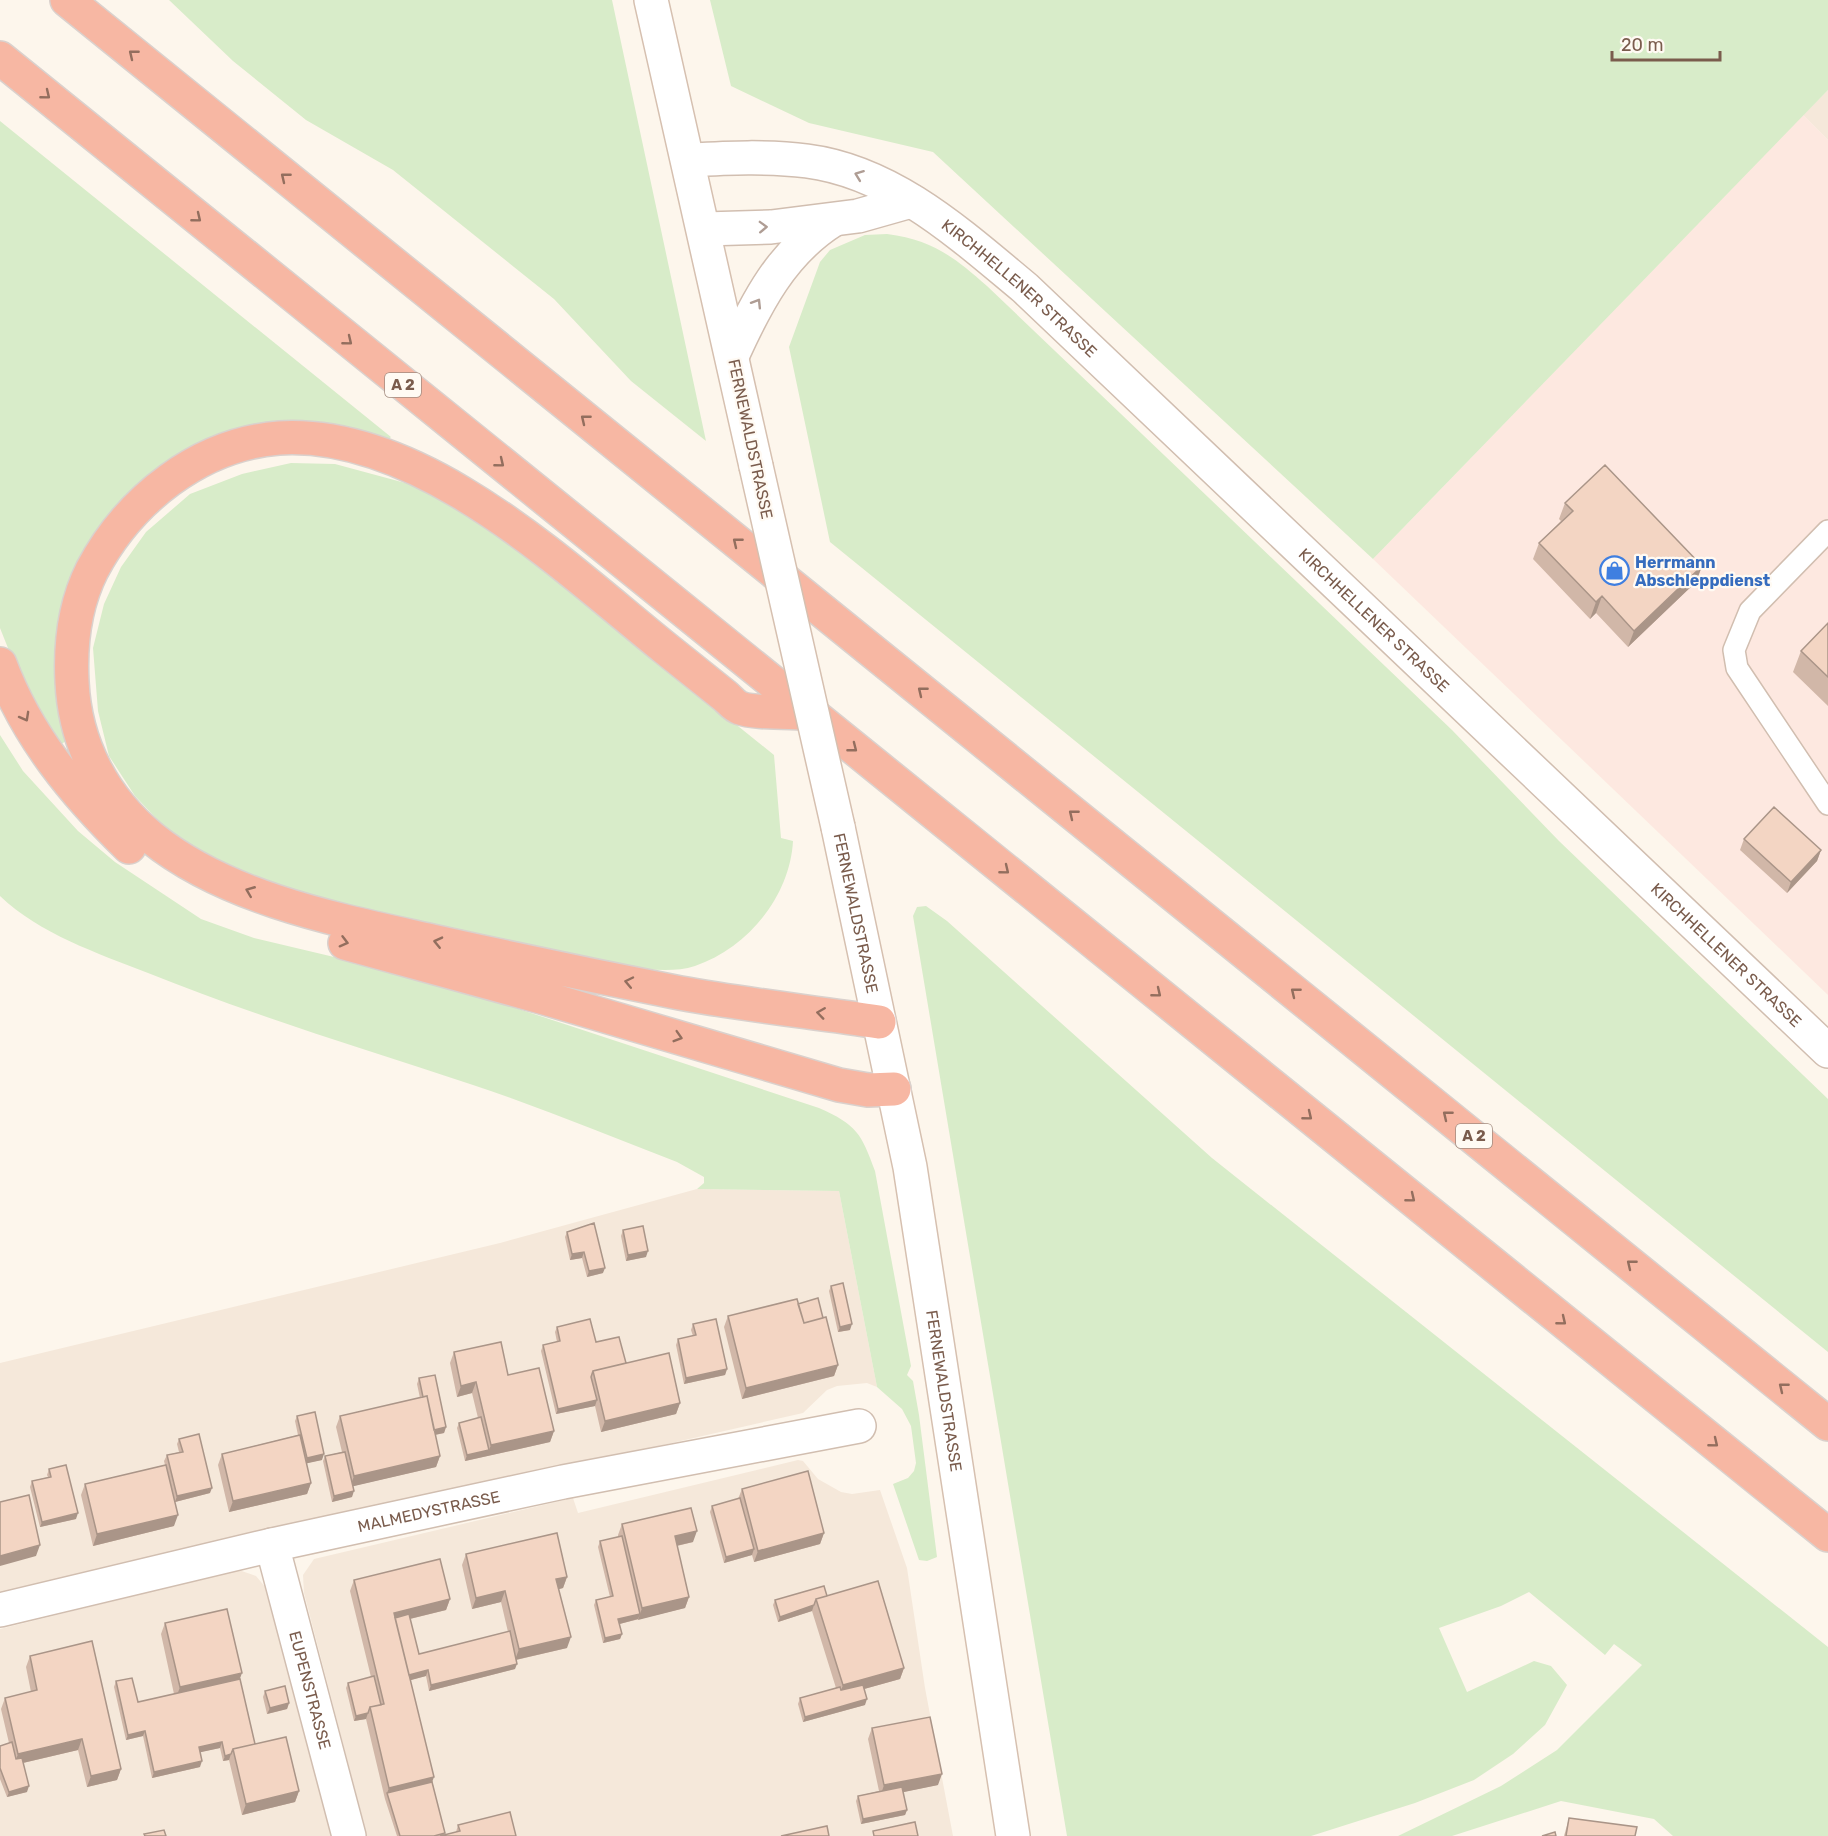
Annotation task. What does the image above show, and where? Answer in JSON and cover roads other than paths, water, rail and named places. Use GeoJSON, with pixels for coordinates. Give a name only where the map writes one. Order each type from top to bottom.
{"type":"FeatureCollection","features":[{"type":"Feature","properties":{"kind":"highway","name":"A 2"},"geometry":{"type":"LineString","coordinates":[[67,0],[1828,1424]]}},
{"type":"Feature","properties":{"kind":"highway","name":"A 2"},"geometry":{"type":"LineString","coordinates":[[0,58],[807,713],[1828,1535]]}},
{"type":"Feature","properties":{"kind":"highway"},"geometry":{"type":"LineString","coordinates":[[807,713],[740,708],[522,534],[479,503],[438,481],[368,450],[302,438],[255,442],[229,449],[184,469],[146,499],[114,535],[88,578],[75,622],[71,665],[73,706],[78,730],[95,770],[120,807],[156,841],[202,869],[252,893],[388,931],[685,994],[879,1022]]}},
{"type":"Feature","properties":{"kind":"highway"},"geometry":{"type":"LineString","coordinates":[[0,664],[36,737],[73,790],[132,851],[181,883],[230,906],[277,924],[541,997],[839,1085],[868,1090],[894,1089]]}},
{"type":"Feature","properties":{"kind":"street","name":"FERNEWALDSTRASSE"},"geometry":{"type":"LineString","coordinates":[[651,0],[705,229],[838,827],[912,1178],[1013,1836]]}},
{"type":"Feature","properties":{"kind":"street","name":"KIRCHHELLENER STRASSE"},"geometry":{"type":"LineString","coordinates":[[689,160],[740,158],[808,161],[857,174],[911,201],[952,227],[1025,288],[1828,1051]]}},
{"type":"Feature","properties":{"kind":"street"},"geometry":{"type":"LineString","coordinates":[[705,229],[771,227],[858,216],[911,201]]}},
{"type":"Feature","properties":{"kind":"street"},"geometry":{"type":"LineString","coordinates":[[732,356],[753,310],[788,256],[810,235],[834,219]]}},
{"type":"Feature","properties":{"kind":"street","name":"MALMEDYSTRASSE"},"geometry":{"type":"LineString","coordinates":[[0,1610],[272,1545],[563,1482],[859,1426]]}},
{"type":"Feature","properties":{"kind":"street","name":"EUPENSTRASSE"},"geometry":{"type":"LineString","coordinates":[[272,1545],[349,1836]]}},
{"type":"Feature","properties":{"kind":"lane"},"geometry":{"type":"LineString","coordinates":[[1828,531],[1750,611],[1734,650],[1737,668],[1828,804]]}},
{"type":"Feature","properties":{"kind":"place","name":"Herrmann Abschleppdienst"},"geometry":{"type":"Point","coordinates":[1614,571]}}]}
